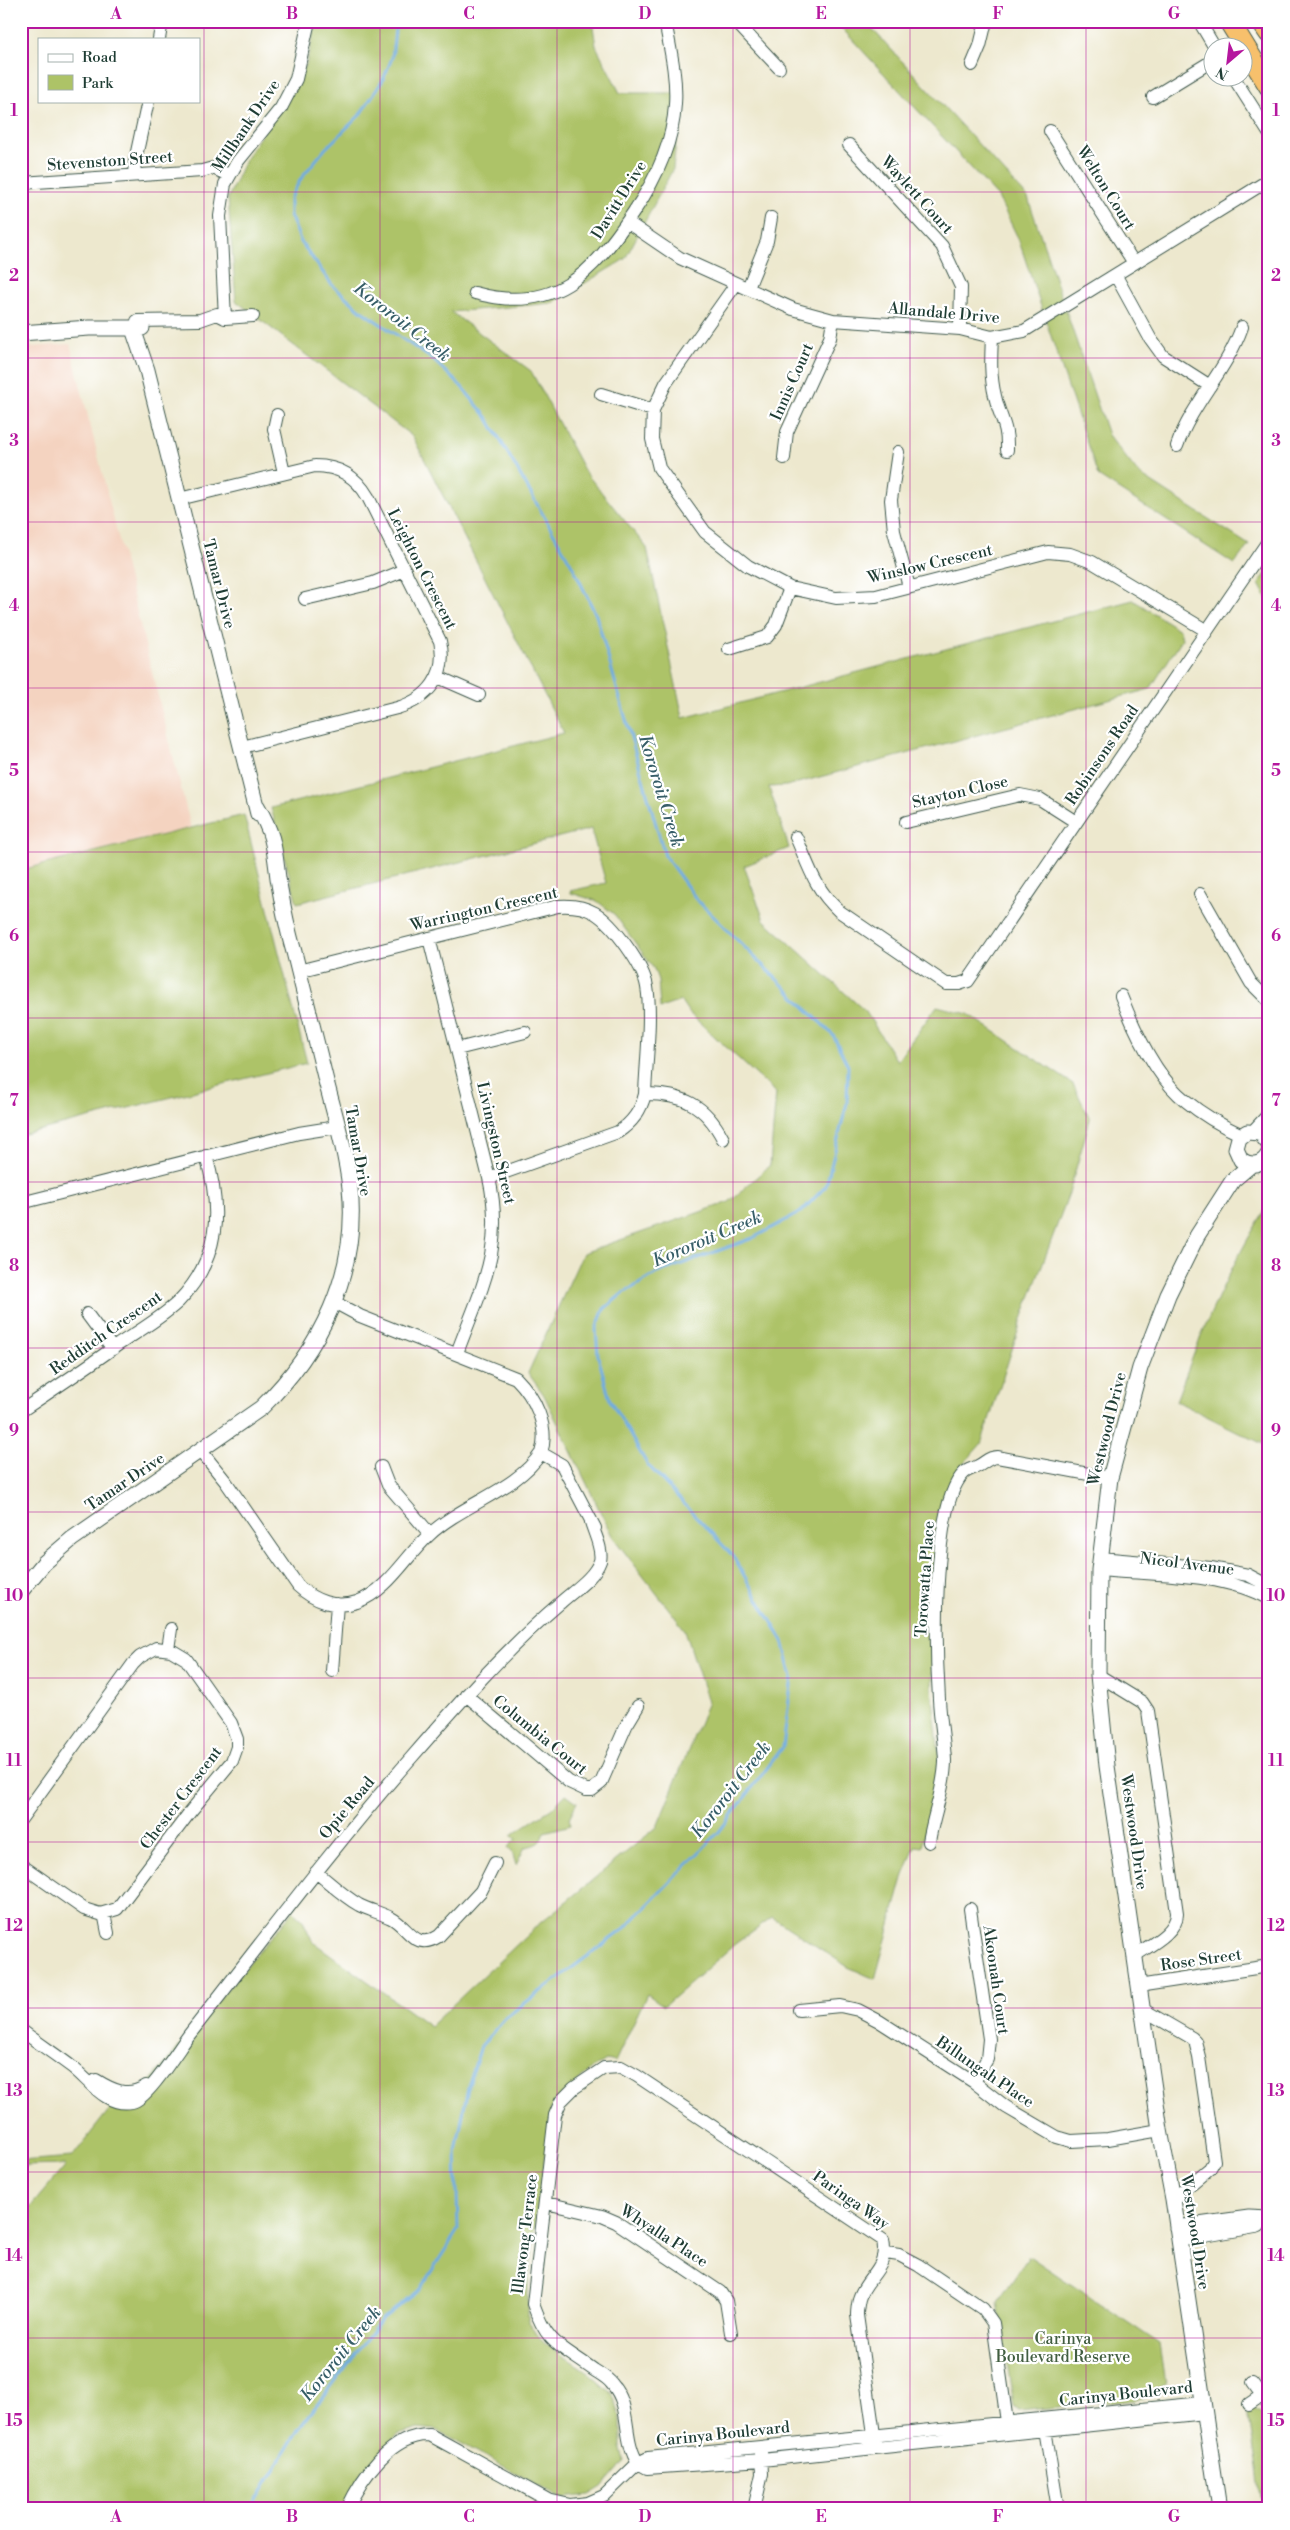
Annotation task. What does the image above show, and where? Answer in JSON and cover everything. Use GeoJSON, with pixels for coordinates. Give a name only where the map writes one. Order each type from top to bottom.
{"type":"FeatureCollection","features":[{"type":"Feature","properties":{"kind":"highway"},"geometry":{"type":"LineString","coordinates":[[1229,21],[1269,86]]}},
{"type":"Feature","properties":{"kind":"highway"},"geometry":{"type":"LineString","coordinates":[[1261,21],[1269,33]]}},
{"type":"Feature","properties":{"kind":"street"},"geometry":{"type":"LineString","coordinates":[[159,38],[162,21]]}},
{"type":"Feature","properties":{"kind":"street","name":"Millbank Drive"},"geometry":{"type":"LineString","coordinates":[[228,317],[220,216],[227,179],[281,108],[296,79],[309,21]]}},
{"type":"Feature","properties":{"kind":"street","name":"Davitt Drive"},"geometry":{"type":"LineString","coordinates":[[475,293],[507,300],[526,298],[545,294],[576,280],[600,259],[627,222],[656,174],[673,120],[675,83],[665,21]]}},
{"type":"Feature","properties":{"kind":"street"},"geometry":{"type":"LineString","coordinates":[[735,21],[779,68]]}},
{"type":"Feature","properties":{"kind":"street"},"geometry":{"type":"LineString","coordinates":[[972,65],[980,46],[986,21]]}},
{"type":"Feature","properties":{"kind":"street"},"geometry":{"type":"LineString","coordinates":[[1199,21],[1209,38]]}},
{"type":"Feature","properties":{"kind":"street"},"geometry":{"type":"LineString","coordinates":[[1152,97],[1202,67]]}},
{"type":"Feature","properties":{"kind":"street"},"geometry":{"type":"LineString","coordinates":[[1240,88],[1269,133]]}},
{"type":"Feature","properties":{"kind":"street"},"geometry":{"type":"LineString","coordinates":[[140,175],[139,149],[148,102]]}},
{"type":"Feature","properties":{"kind":"street","name":"Welton Court"},"geometry":{"type":"LineString","coordinates":[[1050,131],[1134,263]]}},
{"type":"Feature","properties":{"kind":"street","name":"Waylett Court"},"geometry":{"type":"LineString","coordinates":[[850,145],[942,246],[961,287],[960,329]]}},
{"type":"Feature","properties":{"kind":"street","name":"Stevenston Street"},"geometry":{"type":"LineString","coordinates":[[21,184],[202,171],[227,179]]}},
{"type":"Feature","properties":{"kind":"street","name":"Allandale Drive"},"geometry":{"type":"LineString","coordinates":[[627,222],[680,258],[793,309],[833,320],[960,329],[992,336],[1024,331],[1269,180]]}},
{"type":"Feature","properties":{"kind":"street","name":"Winslow Crescent"},"geometry":{"type":"LineString","coordinates":[[771,218],[768,241],[742,286],[666,383],[653,410],[652,439],[659,468],[705,532],[748,566],[790,588],[836,598],[876,596],[1048,552],[1070,554],[1092,562],[1207,631]]}},
{"type":"Feature","properties":{"kind":"street"},"geometry":{"type":"LineString","coordinates":[[1116,276],[1150,338],[1163,356],[1210,386]]}},
{"type":"Feature","properties":{"kind":"street"},"geometry":{"type":"LineString","coordinates":[[21,333],[200,320],[217,323],[228,317],[253,316]]}},
{"type":"Feature","properties":{"kind":"street","name":"Innis Court"},"geometry":{"type":"LineString","coordinates":[[784,458],[787,432],[830,338],[833,320]]}},
{"type":"Feature","properties":{"kind":"street","name":"Tamar Drive"},"geometry":{"type":"LineString","coordinates":[[21,1591],[58,1550],[261,1408],[285,1384],[315,1342],[333,1305],[346,1257],[350,1206],[347,1170],[337,1123],[298,971],[278,878],[264,842],[257,806],[146,370],[137,326]]}},
{"type":"Feature","properties":{"kind":"street"},"geometry":{"type":"LineString","coordinates":[[1177,446],[1185,423],[1235,346],[1242,327]]}},
{"type":"Feature","properties":{"kind":"street"},"geometry":{"type":"LineString","coordinates":[[992,336],[990,368],[995,397],[1008,431],[1007,450]]}},
{"type":"Feature","properties":{"kind":"street"},"geometry":{"type":"LineString","coordinates":[[601,394],[653,410]]}},
{"type":"Feature","properties":{"kind":"street"},"geometry":{"type":"LineString","coordinates":[[277,414],[274,429],[284,473]]}},
{"type":"Feature","properties":{"kind":"street"},"geometry":{"type":"LineString","coordinates":[[898,452],[891,500],[894,531],[909,587]]}},
{"type":"Feature","properties":{"kind":"street","name":"Leighton Crescent"},"geometry":{"type":"LineString","coordinates":[[179,499],[284,473],[326,466],[336,468],[352,477],[368,497],[440,641],[442,660],[438,677]]}},
{"type":"Feature","properties":{"kind":"street","name":"Robinsons Road"},"geometry":{"type":"LineString","coordinates":[[796,837],[812,878],[824,897],[838,911],[946,984],[959,984],[968,981],[977,971],[1076,822],[1269,540]]}},
{"type":"Feature","properties":{"kind":"street"},"geometry":{"type":"LineString","coordinates":[[305,599],[373,583],[405,570]]}},
{"type":"Feature","properties":{"kind":"street"},"geometry":{"type":"LineString","coordinates":[[729,649],[766,637],[776,626],[790,588]]}},
{"type":"Feature","properties":{"kind":"street"},"geometry":{"type":"LineString","coordinates":[[242,747],[409,704],[426,693],[438,677],[479,695]]}},
{"type":"Feature","properties":{"kind":"street","name":"Stayton Close"},"geometry":{"type":"LineString","coordinates":[[906,822],[1020,795],[1040,799],[1076,822]]}},
{"type":"Feature","properties":{"kind":"street"},"geometry":{"type":"LineString","coordinates":[[1200,894],[1250,983],[1269,1001]]}},
{"type":"Feature","properties":{"kind":"street","name":"Warrington Crescent"},"geometry":{"type":"LineString","coordinates":[[298,971],[558,906],[576,906],[601,917],[639,966],[646,981],[648,999],[645,1094],[637,1114],[618,1132],[490,1178]]}},
{"type":"Feature","properties":{"kind":"street","name":"Livingston Street"},"geometry":{"type":"LineString","coordinates":[[429,938],[490,1178],[496,1214],[493,1251],[482,1289],[457,1353]]}},
{"type":"Feature","properties":{"kind":"street"},"geometry":{"type":"LineString","coordinates":[[1121,996],[1128,1014],[1165,1079],[1185,1101],[1222,1126],[1256,1141],[1269,1116]]}},
{"type":"Feature","properties":{"kind":"street"},"geometry":{"type":"LineString","coordinates":[[457,1049],[525,1032]]}},
{"type":"Feature","properties":{"kind":"street"},"geometry":{"type":"LineString","coordinates":[[645,1094],[662,1094],[686,1100],[709,1118],[722,1139]]}},
{"type":"Feature","properties":{"kind":"street"},"geometry":{"type":"LineString","coordinates":[[21,1203],[337,1123]]}},
{"type":"Feature","properties":{"kind":"street","name":"Westwood Drive"},"geometry":{"type":"LineString","coordinates":[[1233,1180],[1252,1164],[1263,1161],[1256,1141]]}},
{"type":"Feature","properties":{"kind":"street","name":"Westwood Drive"},"geometry":{"type":"LineString","coordinates":[[1220,2509],[1173,2199],[1160,2130],[1138,1986],[1107,1766],[1098,1675],[1100,1564],[1110,1478],[1140,1368],[1168,1295],[1197,1236],[1256,1141]]}},
{"type":"Feature","properties":{"kind":"street","name":"Redditch Crescent"},"geometry":{"type":"LineString","coordinates":[[21,1411],[178,1302],[199,1275],[207,1258],[216,1217],[213,1181],[206,1156]]}},
{"type":"Feature","properties":{"kind":"street"},"geometry":{"type":"LineString","coordinates":[[204,1449],[298,1586],[314,1598],[337,1604],[358,1601],[377,1591],[430,1534],[524,1473],[541,1453],[544,1439],[542,1422],[522,1385],[507,1373],[333,1305]]}},
{"type":"Feature","properties":{"kind":"street"},"geometry":{"type":"LineString","coordinates":[[87,1314],[112,1349]]}},
{"type":"Feature","properties":{"kind":"street","name":"Opie Road"},"geometry":{"type":"LineString","coordinates":[[21,2030],[75,2069],[124,2098],[139,2090],[161,2072],[316,1872],[466,1695],[518,1640],[603,1563],[591,1522],[562,1465],[541,1453]]}},
{"type":"Feature","properties":{"kind":"street","name":"Torowatta Place"},"geometry":{"type":"LineString","coordinates":[[929,1842],[945,1760],[939,1699],[937,1632],[939,1580],[945,1518],[956,1485],[967,1470],[992,1457],[1004,1457],[1110,1478]]}},
{"type":"Feature","properties":{"kind":"street"},"geometry":{"type":"LineString","coordinates":[[381,1466],[388,1485],[430,1534]]}},
{"type":"Feature","properties":{"kind":"street","name":"Nicol Avenue"},"geometry":{"type":"LineString","coordinates":[[1100,1564],[1211,1568],[1248,1575],[1269,1586]]}},
{"type":"Feature","properties":{"kind":"street","name":"Nicol Avenue"},"geometry":{"type":"LineString","coordinates":[[1100,1564],[1210,1580],[1237,1586],[1269,1599]]}},
{"type":"Feature","properties":{"kind":"street"},"geometry":{"type":"LineString","coordinates":[[332,1671],[337,1604]]}},
{"type":"Feature","properties":{"kind":"street"},"geometry":{"type":"LineString","coordinates":[[21,1819],[133,1664],[156,1648],[168,1649],[172,1629]]}},
{"type":"Feature","properties":{"kind":"street","name":"Chester Crescent"},"geometry":{"type":"LineString","coordinates":[[104,1913],[117,1909],[123,1904],[235,1754],[237,1739],[231,1723],[191,1664],[180,1655],[168,1649]]}},
{"type":"Feature","properties":{"kind":"street"},"geometry":{"type":"LineString","coordinates":[[1098,1675],[1137,1698],[1148,1711],[1176,1913],[1176,1919],[1169,1930],[1134,1956]]}},
{"type":"Feature","properties":{"kind":"street","name":"Columbia Court"},"geometry":{"type":"LineString","coordinates":[[466,1695],[569,1782],[586,1790],[597,1787],[606,1776],[626,1726],[638,1706]]}},
{"type":"Feature","properties":{"kind":"street"},"geometry":{"type":"LineString","coordinates":[[316,1872],[350,1900],[390,1917],[410,1936],[424,1941],[432,1940],[439,1936],[481,1891],[495,1863]]}},
{"type":"Feature","properties":{"kind":"street"},"geometry":{"type":"LineString","coordinates":[[21,1865],[84,1909],[91,1912],[104,1913],[108,1933]]}},
{"type":"Feature","properties":{"kind":"street","name":"Akoonah Court"},"geometry":{"type":"LineString","coordinates":[[970,1909],[989,2039],[987,2059],[974,2082]]}},
{"type":"Feature","properties":{"kind":"street","name":"Rose Street"},"geometry":{"type":"LineString","coordinates":[[1138,1986],[1269,1966]]}},
{"type":"Feature","properties":{"kind":"street","name":"Billungah Place"},"geometry":{"type":"LineString","coordinates":[[799,2010],[840,2006],[858,2010],[879,2020],[974,2082],[1006,2107],[1057,2137],[1071,2140],[1108,2139],[1160,2130]]}},
{"type":"Feature","properties":{"kind":"street"},"geometry":{"type":"LineString","coordinates":[[1142,2009],[1192,2038],[1199,2057],[1214,2161],[1210,2168],[1173,2199]]}},
{"type":"Feature","properties":{"kind":"street","name":"Illawong Terrace"},"geometry":{"type":"LineString","coordinates":[[621,2067],[604,2068],[574,2088],[561,2101],[555,2115],[533,2304],[541,2326],[552,2342],[612,2382],[621,2395],[632,2456],[638,2463]]}},
{"type":"Feature","properties":{"kind":"street","name":"Paringa Way"},"geometry":{"type":"LineString","coordinates":[[621,2067],[884,2240],[886,2253],[879,2268],[859,2298],[857,2315],[875,2442]]}},
{"type":"Feature","properties":{"kind":"street","name":"Whyalla Place"},"geometry":{"type":"LineString","coordinates":[[546,2203],[602,2216],[616,2222],[720,2292],[726,2301],[731,2332]]}},
{"type":"Feature","properties":{"kind":"street"},"geometry":{"type":"LineString","coordinates":[[1178,2234],[1249,2218],[1269,2220]]}},
{"type":"Feature","properties":{"kind":"street"},"geometry":{"type":"LineString","coordinates":[[886,2253],[899,2255],[918,2265],[983,2308],[993,2323],[1008,2428]]}},
{"type":"Feature","properties":{"kind":"street"},"geometry":{"type":"LineString","coordinates":[[1249,2404],[1265,2401],[1253,2383]]}},
{"type":"Feature","properties":{"kind":"street","name":"Carinya Boulevard"},"geometry":{"type":"LineString","coordinates":[[638,2463],[647,2468],[762,2460],[875,2442],[1204,2408]]}},
{"type":"Feature","properties":{"kind":"street"},"geometry":{"type":"LineString","coordinates":[[1044,2424],[1058,2509]]}},
{"type":"Feature","properties":{"kind":"street"},"geometry":{"type":"LineString","coordinates":[[347,2509],[366,2474],[406,2438],[420,2435],[430,2435],[548,2500],[570,2506],[588,2503],[604,2496],[638,2463]]}},
{"type":"Feature","properties":{"kind":"street","name":"Carinya Boulevard"},"geometry":{"type":"LineString","coordinates":[[638,2463],[648,2458],[760,2447],[875,2442]]}},
{"type":"Feature","properties":{"kind":"street"},"geometry":{"type":"LineString","coordinates":[[754,2509],[762,2460],[760,2447]]}},
{"type":"Feature","properties":{"kind":"shaded area"},"geometry":{"type":"Polygon","coordinates":[[[70,344],[191,828],[21,870],[21,348],[70,344]]]}},
{"type":"Feature","properties":{"kind":"green space"},"geometry":{"type":"Polygon","coordinates":[[[317,21],[586,21],[593,27],[596,46],[620,93],[681,93],[673,169],[625,259],[552,303],[451,312],[531,371],[585,472],[647,548],[683,718],[1133,600],[1180,630],[1182,639],[1150,689],[786,786],[769,787],[789,848],[744,866],[764,920],[866,1012],[897,1061],[937,1006],[968,1014],[1073,1084],[1090,1119],[1069,1193],[1022,1319],[981,1444],[958,1470],[943,1499],[935,1553],[932,1688],[940,1768],[922,1847],[915,1846],[903,1878],[875,1979],[848,1967],[772,1917],[735,1944],[664,2006],[647,1994],[615,2062],[606,2060],[589,2071],[551,2109],[528,2283],[528,2322],[544,2343],[585,2370],[611,2393],[621,2419],[621,2449],[624,2461],[602,2487],[589,2495],[562,2498],[437,2430],[418,2428],[398,2434],[360,2475],[342,2509],[21,2509],[21,2218],[66,2165],[21,2166],[21,2161],[72,2157],[113,2105],[129,2106],[293,1911],[302,1919],[313,1942],[430,2026],[540,1923],[657,1827],[708,1702],[685,1630],[612,1536],[544,1395],[528,1373],[583,1253],[729,1202],[770,1165],[776,1093],[689,1013],[681,1001],[660,1008],[658,980],[654,969],[615,915],[597,901],[571,893],[570,891],[606,883],[591,829],[297,903],[271,808],[564,733],[413,437],[236,301],[228,198],[245,160],[306,65],[317,21]]]}},
{"type":"Feature","properties":{"kind":"green space"},"geometry":{"type":"Polygon","coordinates":[[[835,21],[865,21],[1028,198],[1108,435],[1139,474],[1249,545],[1234,564],[1098,476],[1018,238],[998,197],[835,21]]]}},
{"type":"Feature","properties":{"kind":"green space"},"geometry":{"type":"Polygon","coordinates":[[[1269,569],[1269,603],[1259,584],[1269,569]]]}},
{"type":"Feature","properties":{"kind":"green space"},"geometry":{"type":"Polygon","coordinates":[[[244,815],[307,1063],[21,1135],[21,870],[244,815]]]}},
{"type":"Feature","properties":{"kind":"green space"},"geometry":{"type":"Polygon","coordinates":[[[1269,1204],[1269,1447],[1176,1401],[1196,1349],[1228,1276],[1269,1204]]]}},
{"type":"Feature","properties":{"kind":"green space"},"geometry":{"type":"Polygon","coordinates":[[[566,1794],[577,1802],[569,1818],[571,1825],[544,1832],[538,1843],[525,1847],[516,1865],[512,1852],[508,1847],[516,1839],[511,1835],[551,1809],[566,1794]]]}},
{"type":"Feature","properties":{"kind":"green space","name":"Carinya Boulevard Reserve"},"geometry":{"type":"Polygon","coordinates":[[[1029,2256],[1160,2344],[1166,2385],[1145,2398],[1019,2411],[1014,2407],[998,2302],[1029,2256]]]}},
{"type":"Feature","properties":{"kind":"green space"},"geometry":{"type":"Polygon","coordinates":[[[1247,2403],[1269,2418],[1269,2509],[1263,2509],[1247,2403]]]}},
{"type":"Feature","properties":{"kind":"waterway","name":"Kororoit Creek"},"geometry":{"type":"LineString","coordinates":[[251,2509],[298,2430],[382,2319],[420,2289],[458,2230],[456,2151],[468,2087],[481,2046],[505,2018],[624,1929],[718,1833],[783,1747],[792,1677],[783,1641],[732,1555],[647,1464],[610,1400],[598,1356],[596,1329],[604,1309],[622,1294],[657,1273],[753,1238],[801,1212],[826,1186],[847,1103],[848,1066],[833,1035],[697,900],[665,856],[596,615],[573,567],[487,417],[461,386],[432,359],[363,312],[332,285],[301,242],[290,215],[290,198],[302,177],[325,149],[359,116],[383,80],[392,58],[396,21]]}}]}
